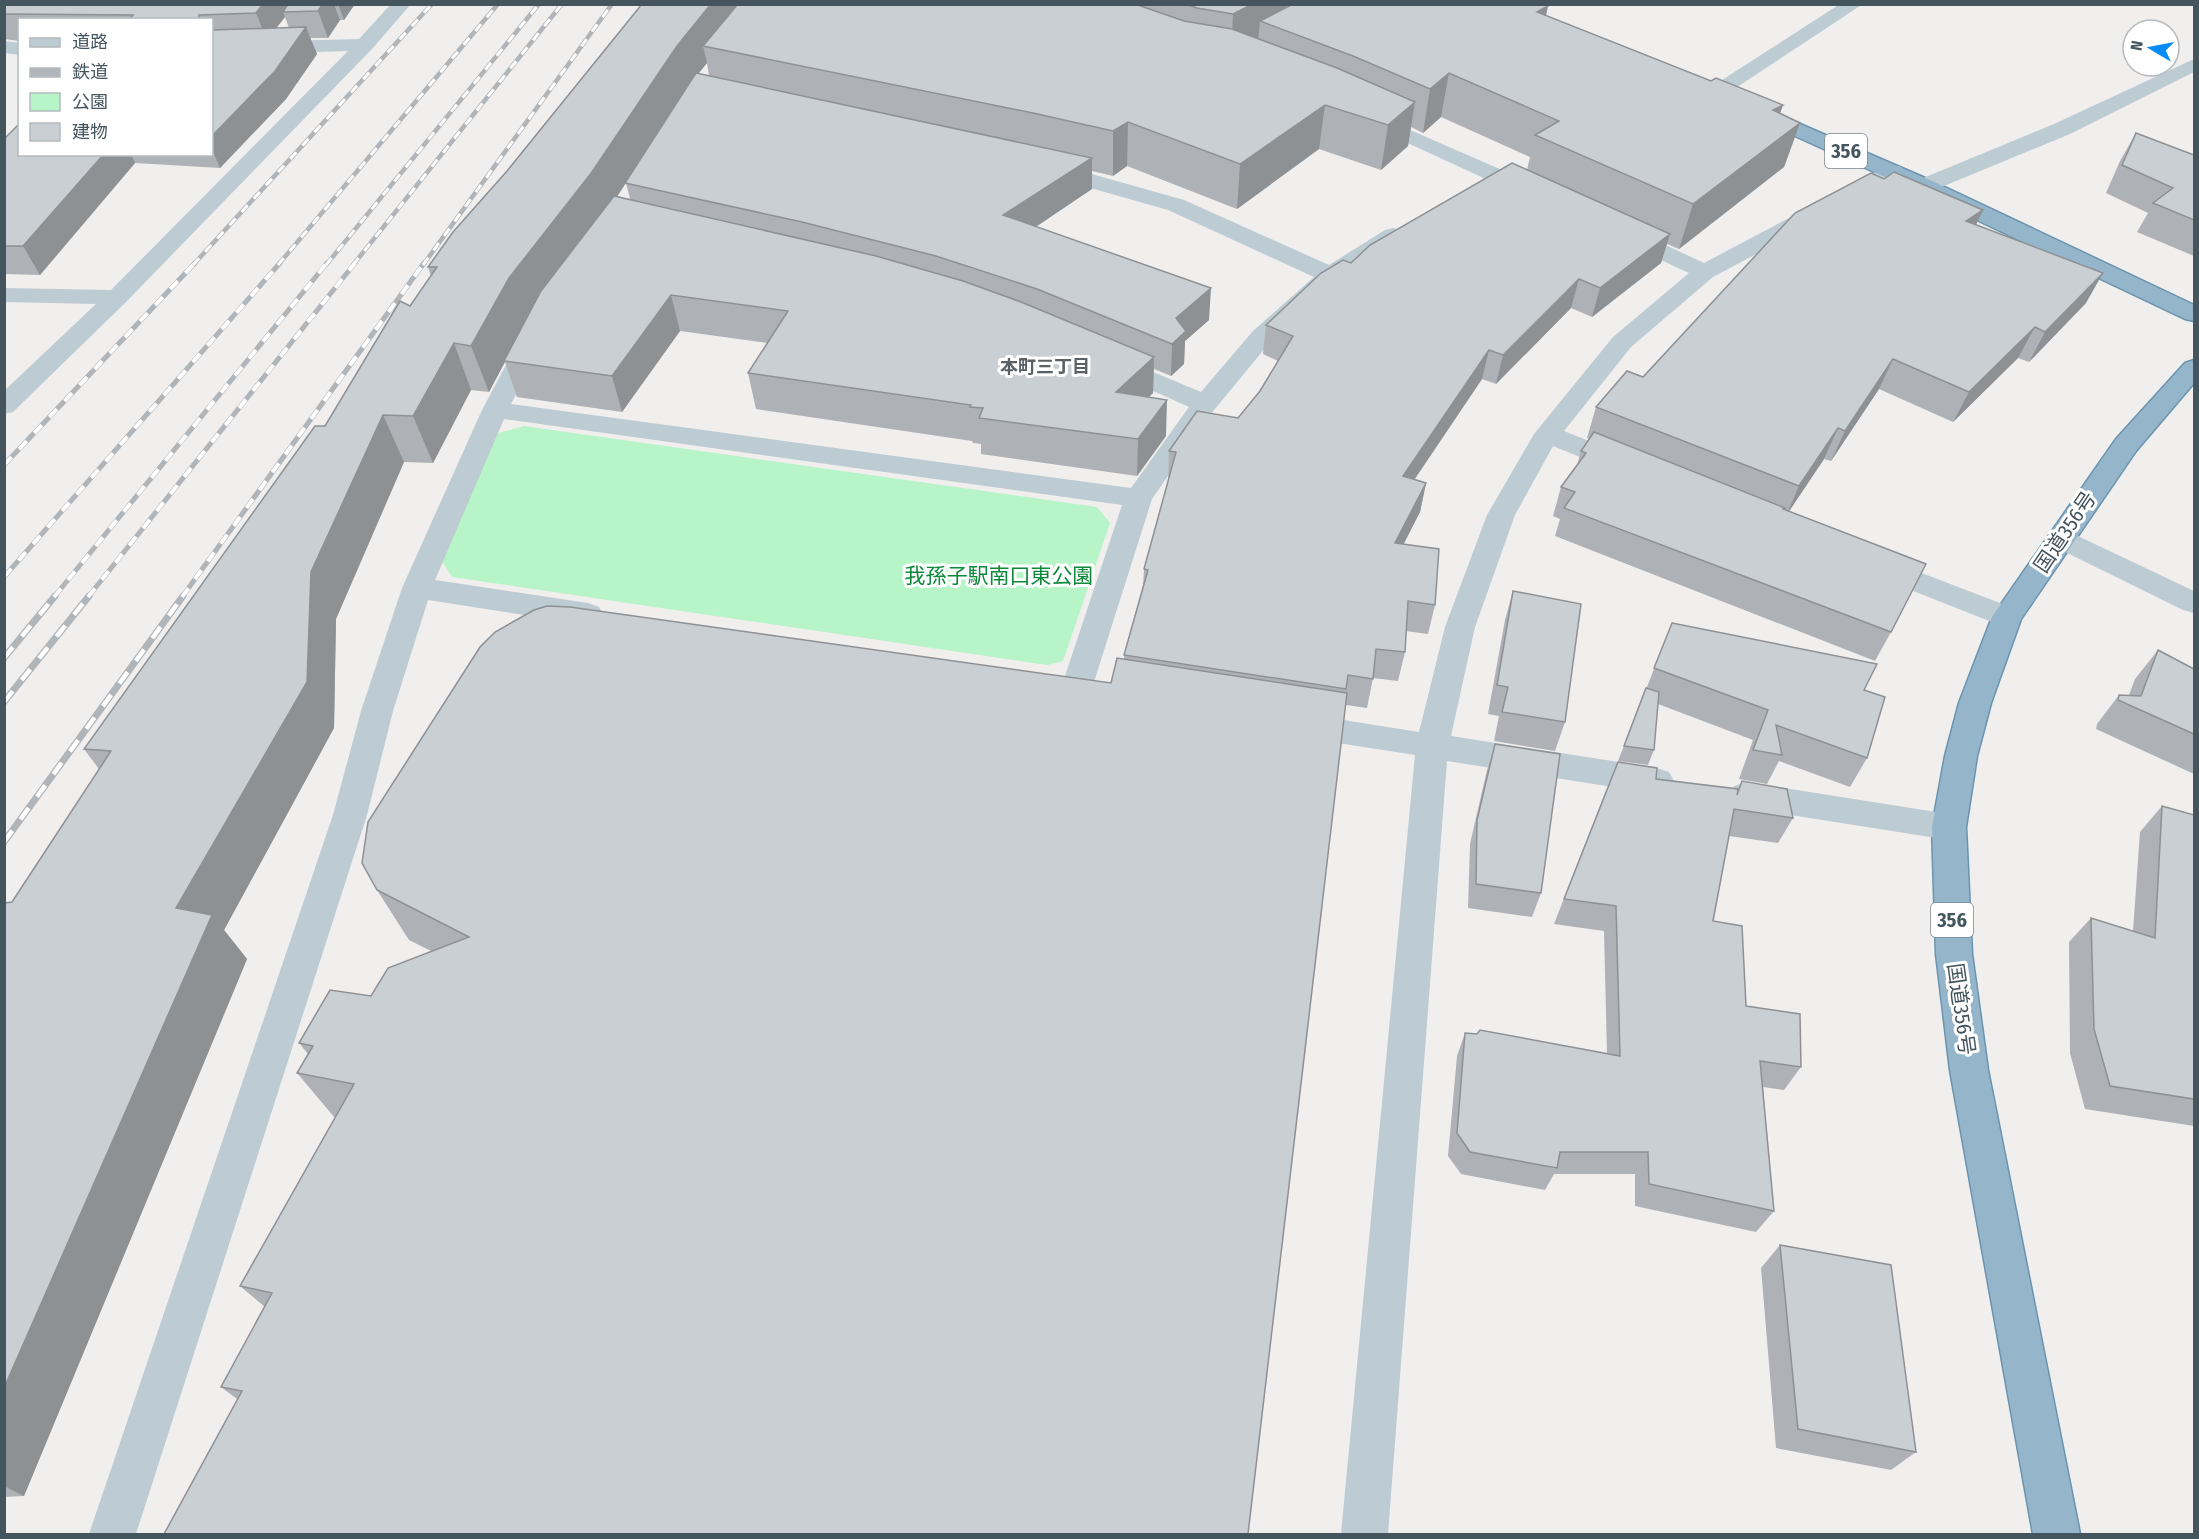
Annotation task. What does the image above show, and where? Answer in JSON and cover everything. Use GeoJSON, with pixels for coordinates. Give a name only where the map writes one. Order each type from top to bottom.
{"type":"FeatureCollection","features":[{"type":"Feature","properties":{"kind":"highway","name":"356"},"geometry":{"type":"LineString","coordinates":[[1694,84],[1924,186],[2194,314]]}},
{"type":"Feature","properties":{"kind":"highway","name":"国道356号"},"geometry":{"type":"LineString","coordinates":[[2056,1534],[1969,1070],[1953,954],[1949,827],[1961,756],[1975,704],[2007,617],[2126,445],[2194,368]]}},
{"type":"Feature","properties":{"kind":"street"},"geometry":{"type":"LineString","coordinates":[[4,406],[117,297],[365,45],[402,4]]}},
{"type":"Feature","properties":{"kind":"street"},"geometry":{"type":"LineString","coordinates":[[1715,93],[1854,4]]}},
{"type":"Feature","properties":{"kind":"street"},"geometry":{"type":"LineString","coordinates":[[274,47],[287,30]]}},
{"type":"Feature","properties":{"kind":"street"},"geometry":{"type":"LineString","coordinates":[[213,49],[365,45]]}},
{"type":"Feature","properties":{"kind":"street"},"geometry":{"type":"LineString","coordinates":[[1924,186],[2062,129],[2170,78]]}},
{"type":"Feature","properties":{"kind":"street"},"geometry":{"type":"LineString","coordinates":[[2180,78],[2194,83]]}},
{"type":"Feature","properties":{"kind":"street"},"geometry":{"type":"LineString","coordinates":[[1350,109],[1549,199]]}},
{"type":"Feature","properties":{"kind":"street"},"geometry":{"type":"LineString","coordinates":[[1034,166],[1108,184],[1176,206],[1330,275]]}},
{"type":"Feature","properties":{"kind":"street"},"geometry":{"type":"LineString","coordinates":[[1364,1534],[1432,747],[1460,627],[1501,515],[1547,434],[1622,342],[1705,272],[1893,172]]}},
{"type":"Feature","properties":{"kind":"street"},"geometry":{"type":"LineString","coordinates":[[1467,192],[1496,175]]}},
{"type":"Feature","properties":{"kind":"street"},"geometry":{"type":"LineString","coordinates":[[1133,699],[1064,689],[1138,498],[1205,404],[1262,336],[1330,275],[1419,220]]}},
{"type":"Feature","properties":{"kind":"street"},"geometry":{"type":"LineString","coordinates":[[1601,224],[1705,272]]}},
{"type":"Feature","properties":{"kind":"street"},"geometry":{"type":"LineString","coordinates":[[4,295],[117,297]]}},
{"type":"Feature","properties":{"kind":"street"},"geometry":{"type":"LineString","coordinates":[[112,1534],[350,815],[376,711],[417,588],[495,410],[546,316]]}},
{"type":"Feature","properties":{"kind":"street"},"geometry":{"type":"LineString","coordinates":[[1088,353],[1205,404]]}},
{"type":"Feature","properties":{"kind":"street"},"geometry":{"type":"LineString","coordinates":[[495,410],[1138,498]]}},
{"type":"Feature","properties":{"kind":"street"},"geometry":{"type":"LineString","coordinates":[[1547,434],[1646,474]]}},
{"type":"Feature","properties":{"kind":"street"},"geometry":{"type":"LineString","coordinates":[[2061,538],[2194,603]]}},
{"type":"Feature","properties":{"kind":"street"},"geometry":{"type":"LineString","coordinates":[[1853,556],[2007,617]]}},
{"type":"Feature","properties":{"kind":"street"},"geometry":{"type":"LineString","coordinates":[[417,588],[617,619]]}},
{"type":"Feature","properties":{"kind":"street"},"geometry":{"type":"LineString","coordinates":[[1269,721],[1678,784]]}},
{"type":"Feature","properties":{"kind":"street"},"geometry":{"type":"LineString","coordinates":[[1713,790],[1949,827]]}},
{"type":"Feature","properties":{"kind":"green space","name":"我孫子駅南口東公園"},"geometry":{"type":"Polygon","coordinates":[[[524,426],[1097,507],[1110,523],[1063,661],[1047,665],[452,577],[442,561],[495,434],[524,426]]]}},
{"type":"Feature","properties":{"kind":"building"},"geometry":{"type":"Polygon","coordinates":[[[4,4],[263,4],[256,13],[199,15],[198,18],[4,14],[4,4]]]}},
{"type":"Feature","properties":{"kind":"building"},"geometry":{"type":"Polygon","coordinates":[[[288,4],[323,4],[318,11],[283,12],[288,4]]]}},
{"type":"Feature","properties":{"kind":"building"},"geometry":{"type":"Polygon","coordinates":[[[642,4],[711,4],[677,46],[592,172],[509,278],[471,346],[454,343],[413,416],[383,415],[311,572],[307,682],[176,908],[212,915],[4,1388],[4,903],[12,902],[111,751],[84,749],[315,426],[325,426],[400,301],[410,306],[437,267],[428,267],[453,232],[507,171],[642,4]]]}},
{"type":"Feature","properties":{"kind":"building"},"geometry":{"type":"Polygon","coordinates":[[[738,4],[1135,4],[1184,21],[1232,29],[1337,68],[1415,102],[1388,125],[1325,105],[1240,164],[1128,122],[1113,131],[703,46],[738,4]]]}},
{"type":"Feature","properties":{"kind":"building"},"geometry":{"type":"Polygon","coordinates":[[[1185,4],[1253,4],[1233,14],[1185,4]]]}},
{"type":"Feature","properties":{"kind":"building"},"geometry":{"type":"Polygon","coordinates":[[[1293,4],[1544,4],[1548,6],[1537,12],[1711,81],[1716,78],[1783,105],[1773,110],[1800,123],[1693,204],[1535,135],[1559,121],[1449,73],[1430,89],[1353,56],[1260,21],[1293,4]]]}},
{"type":"Feature","properties":{"kind":"building"},"geometry":{"type":"Polygon","coordinates":[[[306,27],[275,71],[213,135],[213,30],[306,27]]]}},
{"type":"Feature","properties":{"kind":"building"},"geometry":{"type":"Polygon","coordinates":[[[696,73],[1092,158],[1003,215],[1211,288],[1176,318],[1186,331],[1172,344],[1037,289],[936,256],[802,222],[625,183],[696,73]]]}},
{"type":"Feature","properties":{"kind":"building"},"geometry":{"type":"Polygon","coordinates":[[[18,125],[18,156],[102,156],[23,246],[4,246],[4,139],[18,125]]]}},
{"type":"Feature","properties":{"kind":"building"},"geometry":{"type":"Polygon","coordinates":[[[2136,133],[2194,155],[2194,220],[2153,203],[2173,188],[2122,165],[2136,133]]]}},
{"type":"Feature","properties":{"kind":"building"},"geometry":{"type":"Polygon","coordinates":[[[1512,163],[1670,234],[1600,288],[1579,279],[1503,355],[1489,350],[1403,476],[1426,483],[1395,543],[1439,549],[1435,605],[1408,601],[1405,652],[1376,649],[1373,679],[1348,675],[1346,689],[1124,655],[1148,570],[1144,569],[1176,452],[1169,451],[1197,411],[1238,418],[1260,391],[1293,336],[1266,325],[1321,273],[1343,260],[1351,263],[1370,245],[1512,163]]]}},
{"type":"Feature","properties":{"kind":"building"},"geometry":{"type":"Polygon","coordinates":[[[1894,172],[1983,210],[1966,221],[2103,273],[2045,332],[2035,327],[1969,392],[1893,359],[1845,431],[1838,428],[1799,486],[1596,407],[1627,371],[1643,377],[1795,213],[1871,173],[1884,179],[1894,172]]]}},
{"type":"Feature","properties":{"kind":"building"},"geometry":{"type":"Polygon","coordinates":[[[614,196],[876,256],[963,281],[1021,302],[1154,357],[1116,392],[1167,400],[1138,439],[979,418],[983,408],[970,407],[971,405],[748,373],[788,311],[671,295],[612,376],[504,361],[541,291],[614,196]]]}},
{"type":"Feature","properties":{"kind":"building"},"geometry":{"type":"Polygon","coordinates":[[[1594,432],[1926,564],[1891,632],[1564,508],[1575,492],[1561,487],[1586,453],[1581,451],[1594,432]]]}},
{"type":"Feature","properties":{"kind":"building"},"geometry":{"type":"Polygon","coordinates":[[[1513,591],[1581,604],[1565,722],[1502,712],[1508,687],[1497,685],[1513,591]]]}},
{"type":"Feature","properties":{"kind":"building"},"geometry":{"type":"Polygon","coordinates":[[[547,606],[570,607],[1111,683],[1117,658],[1347,693],[1248,1534],[164,1534],[242,1391],[221,1387],[272,1293],[240,1286],[354,1084],[297,1073],[313,1046],[299,1043],[330,990],[371,996],[388,968],[469,937],[377,890],[362,863],[368,822],[480,647],[495,632],[534,610],[547,606]]]}},
{"type":"Feature","properties":{"kind":"building"},"geometry":{"type":"Polygon","coordinates":[[[1672,623],[1877,664],[1864,690],[1885,697],[1867,758],[1776,725],[1782,755],[1753,750],[1768,710],[1654,668],[1672,623]]]}},
{"type":"Feature","properties":{"kind":"building"},"geometry":{"type":"Polygon","coordinates":[[[2158,650],[2194,669],[2194,734],[2118,700],[2119,695],[2141,696],[2158,650]]]}},
{"type":"Feature","properties":{"kind":"building"},"geometry":{"type":"Polygon","coordinates":[[[1646,688],[1659,692],[1654,750],[1624,746],[1646,688]]]}},
{"type":"Feature","properties":{"kind":"building"},"geometry":{"type":"Polygon","coordinates":[[[1495,744],[1560,754],[1541,893],[1476,884],[1477,820],[1495,744]]]}},
{"type":"Feature","properties":{"kind":"building"},"geometry":{"type":"Polygon","coordinates":[[[1618,762],[1657,768],[1656,779],[1738,789],[1737,795],[1742,781],[1787,789],[1793,818],[1734,809],[1713,921],[1742,926],[1746,1006],[1800,1014],[1801,1067],[1760,1061],[1774,1211],[1649,1184],[1648,1152],[1560,1152],[1557,1168],[1470,1152],[1457,1133],[1465,1033],[1477,1034],[1480,1030],[1620,1056],[1616,906],[1564,899],[1618,762]]]}},
{"type":"Feature","properties":{"kind":"building"},"geometry":{"type":"Polygon","coordinates":[[[2162,806],[2194,815],[2194,1099],[2110,1086],[2094,1029],[2091,918],[2155,938],[2162,806]]]}},
{"type":"Feature","properties":{"kind":"building"},"geometry":{"type":"Polygon","coordinates":[[[1780,1245],[1891,1265],[1916,1452],[1798,1429],[1780,1245]]]}},
{"type":"Feature","properties":{"kind":"railway"},"geometry":{"type":"LineString","coordinates":[[193,265],[432,4]]}},
{"type":"Feature","properties":{"kind":"railway"},"geometry":{"type":"LineString","coordinates":[[278,265],[498,4]]}},
{"type":"Feature","properties":{"kind":"railway"},"geometry":{"type":"LineString","coordinates":[[326,265],[539,4]]}},
{"type":"Feature","properties":{"kind":"railway"},"geometry":{"type":"LineString","coordinates":[[353,265],[562,4]]}},
{"type":"Feature","properties":{"kind":"railway"},"geometry":{"type":"LineString","coordinates":[[423,265],[612,4]]}},
{"type":"Feature","properties":{"kind":"railway"},"geometry":{"type":"LineString","coordinates":[[4,465],[195,263]]}},
{"type":"Feature","properties":{"kind":"railway"},"geometry":{"type":"LineString","coordinates":[[4,577],[280,263]]}},
{"type":"Feature","properties":{"kind":"railway"},"geometry":{"type":"LineString","coordinates":[[54,597],[327,263]]}},
{"type":"Feature","properties":{"kind":"railway"},"geometry":{"type":"LineString","coordinates":[[88,597],[355,263]]}},
{"type":"Feature","properties":{"kind":"railway"},"geometry":{"type":"LineString","coordinates":[[182,597],[424,263]]}},
{"type":"Feature","properties":{"kind":"railway"},"geometry":{"type":"LineString","coordinates":[[4,658],[55,596]]}},
{"type":"Feature","properties":{"kind":"railway"},"geometry":{"type":"LineString","coordinates":[[4,702],[89,596]]}},
{"type":"Feature","properties":{"kind":"railway"},"geometry":{"type":"LineString","coordinates":[[4,842],[183,596]]}},
{"type":"Feature","properties":{"kind":"district","name":"本町三丁目"},"geometry":{"type":"Point","coordinates":[1045,367]}}]}
